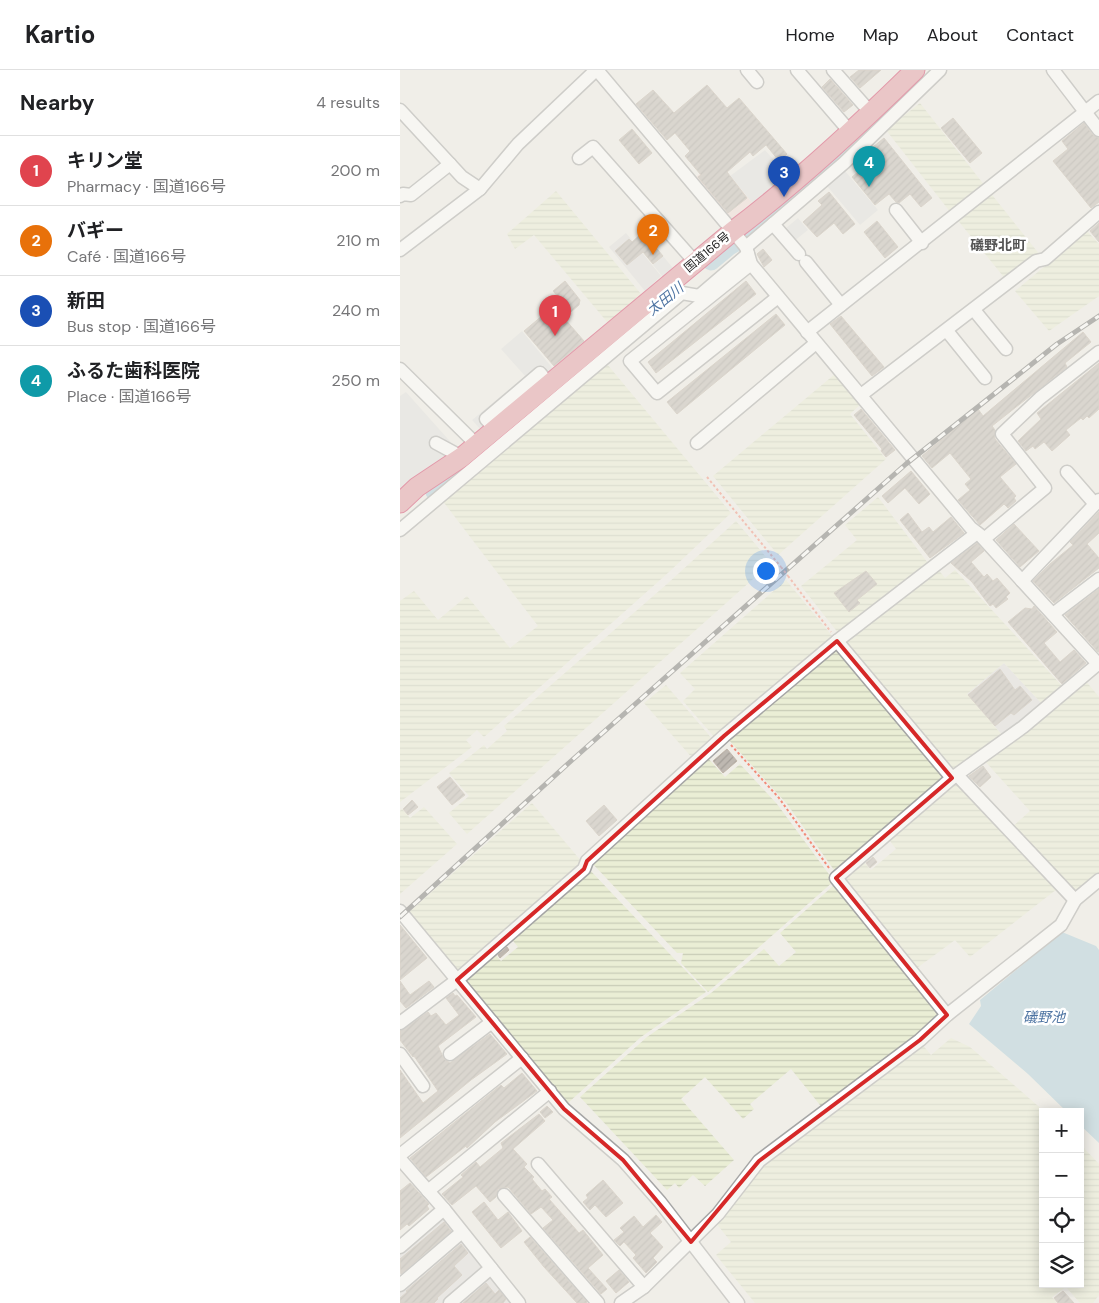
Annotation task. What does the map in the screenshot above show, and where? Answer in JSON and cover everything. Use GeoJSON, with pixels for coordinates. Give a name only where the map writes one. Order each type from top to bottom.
{"type":"FeatureCollection","features":[{"type":"Feature","properties":{"kind":"highway","name":"国道166号"},"geometry":{"type":"LineString","coordinates":[[400,503],[417,487],[462,457],[495,429],[544,379],[695,262],[743,246],[782,206],[839,157],[851,133],[915,70]]}},
{"type":"Feature","properties":{"kind":"street"},"geometry":{"type":"LineString","coordinates":[[400,250],[480,189],[518,144],[596,70],[743,246],[778,297],[806,332],[980,536],[1099,664],[1023,727],[955,776],[836,878],[946,1015]]}},
{"type":"Feature","properties":{"kind":"street"},"geometry":{"type":"LineString","coordinates":[[747,70],[757,82]]}},
{"type":"Feature","properties":{"kind":"street"},"geometry":{"type":"LineString","coordinates":[[797,70],[851,133]]}},
{"type":"Feature","properties":{"kind":"street"},"geometry":{"type":"LineString","coordinates":[[833,70],[871,113]]}},
{"type":"Feature","properties":{"kind":"street"},"geometry":{"type":"LineString","coordinates":[[839,157],[940,70]]}},
{"type":"Feature","properties":{"kind":"street"},"geometry":{"type":"LineString","coordinates":[[1053,70],[1099,130]]}},
{"type":"Feature","properties":{"kind":"street"},"geometry":{"type":"LineString","coordinates":[[806,332],[1099,101]]}},
{"type":"Feature","properties":{"kind":"street"},"geometry":{"type":"LineString","coordinates":[[400,110],[405,124],[462,177],[480,189]]}},
{"type":"Feature","properties":{"kind":"street"},"geometry":{"type":"LineString","coordinates":[[579,158],[593,147],[695,262]]}},
{"type":"Feature","properties":{"kind":"street"},"geometry":{"type":"LineString","coordinates":[[400,196],[403,194],[411,195],[450,164]]}},
{"type":"Feature","properties":{"kind":"street"},"geometry":{"type":"LineString","coordinates":[[778,297],[657,393],[630,361],[743,246],[773,224],[782,206]]}},
{"type":"Feature","properties":{"kind":"street"},"geometry":{"type":"LineString","coordinates":[[896,210],[922,242]]}},
{"type":"Feature","properties":{"kind":"street"},"geometry":{"type":"LineString","coordinates":[[861,396],[947,332],[1036,261],[1045,259],[1099,212]]}},
{"type":"Feature","properties":{"kind":"street"},"geometry":{"type":"LineString","coordinates":[[773,224],[841,305]]}},
{"type":"Feature","properties":{"kind":"street"},"geometry":{"type":"LineString","coordinates":[[400,530],[682,293],[700,296],[743,246]]}},
{"type":"Feature","properties":{"kind":"street"},"geometry":{"type":"LineString","coordinates":[[974,310],[1006,348]]}},
{"type":"Feature","properties":{"kind":"street"},"geometry":{"type":"LineString","coordinates":[[947,332],[985,378]]}},
{"type":"Feature","properties":{"kind":"street"},"geometry":{"type":"LineString","coordinates":[[697,443],[816,343]]}},
{"type":"Feature","properties":{"kind":"street"},"geometry":{"type":"LineString","coordinates":[[401,1020],[458,980],[584,868],[587,861],[724,736],[837,641],[1045,488],[1002,434],[1068,375],[1099,352]]}},
{"type":"Feature","properties":{"kind":"street"},"geometry":{"type":"LineString","coordinates":[[400,369],[476,444]]}},
{"type":"Feature","properties":{"kind":"street"},"geometry":{"type":"LineString","coordinates":[[436,443],[462,457]]}},
{"type":"Feature","properties":{"kind":"street"},"geometry":{"type":"LineString","coordinates":[[1022,581],[1097,502],[1067,472]]}},
{"type":"Feature","properties":{"kind":"street"},"geometry":{"type":"LineString","coordinates":[[1053,614],[1099,578]]}},
{"type":"Feature","properties":{"kind":"street"},"geometry":{"type":"LineString","coordinates":[[837,641],[955,776],[1075,900]]}},
{"type":"Feature","properties":{"kind":"street"},"geometry":{"type":"LineString","coordinates":[[621,1303],[644,1287],[691,1242],[718,1214],[759,1161],[920,1040],[946,1015],[1061,925],[1075,900],[1099,880]]}},
{"type":"Feature","properties":{"kind":"street"},"geometry":{"type":"LineString","coordinates":[[400,911],[564,1109],[623,1160],[660,1202],[738,1303]]}},
{"type":"Feature","properties":{"kind":"street"},"geometry":{"type":"LineString","coordinates":[[450,1054],[492,1022]]}},
{"type":"Feature","properties":{"kind":"street"},"geometry":{"type":"LineString","coordinates":[[400,1054],[423,1086]]}},
{"type":"Feature","properties":{"kind":"street"},"geometry":{"type":"LineString","coordinates":[[400,1155],[522,1058]]}},
{"type":"Feature","properties":{"kind":"street"},"geometry":{"type":"LineString","coordinates":[[428,1191],[550,1092]]}},
{"type":"Feature","properties":{"kind":"street"},"geometry":{"type":"LineString","coordinates":[[400,1160],[404,1173],[428,1191],[444,1209],[519,1303]]}},
{"type":"Feature","properties":{"kind":"street"},"geometry":{"type":"LineString","coordinates":[[538,1164],[644,1287]]}},
{"type":"Feature","properties":{"kind":"street"},"geometry":{"type":"LineString","coordinates":[[504,1195],[598,1303]]}},
{"type":"Feature","properties":{"kind":"street"},"geometry":{"type":"LineString","coordinates":[[400,1247],[444,1209]]}},
{"type":"Feature","properties":{"kind":"street"},"geometry":{"type":"LineString","coordinates":[[400,1285],[462,1232]]}},
{"type":"Feature","properties":{"kind":"street"},"geometry":{"type":"LineString","coordinates":[[450,1303],[492,1268]]}},
{"type":"Feature","properties":{"kind":"path"},"geometry":{"type":"LineString","coordinates":[[707,476],[781,567],[837,641]]}},
{"type":"Feature","properties":{"kind":"path"},"geometry":{"type":"LineString","coordinates":[[724,736],[779,798],[836,878]]}},
{"type":"Feature","properties":{"kind":"highlighted area"},"geometry":{"type":"Polygon","coordinates":[[[837,641],[952,778],[836,878],[947,1015],[920,1040],[759,1161],[691,1242],[623,1160],[564,1109],[457,980],[584,869],[587,861],[724,736],[837,641]]]}},
{"type":"Feature","properties":{"kind":"shaded area"},"geometry":{"type":"Polygon","coordinates":[[[765,150],[789,177],[755,206],[730,176],[765,150]]]}},
{"type":"Feature","properties":{"kind":"shaded area"},"geometry":{"type":"Polygon","coordinates":[[[716,159],[755,206],[734,224],[695,178],[716,159]]]}},
{"type":"Feature","properties":{"kind":"shaded area"},"geometry":{"type":"Polygon","coordinates":[[[845,171],[878,210],[860,225],[827,186],[845,171]]]}},
{"type":"Feature","properties":{"kind":"shaded area"},"geometry":{"type":"Polygon","coordinates":[[[798,218],[808,230],[793,242],[789,237],[791,234],[786,228],[798,218]]]}},
{"type":"Feature","properties":{"kind":"shaded area"},"geometry":{"type":"Polygon","coordinates":[[[626,233],[661,276],[645,291],[609,247],[626,233]]]}},
{"type":"Feature","properties":{"kind":"shaded area"},"geometry":{"type":"Polygon","coordinates":[[[663,256],[673,268],[663,277],[653,265],[663,256]]]}},
{"type":"Feature","properties":{"kind":"shaded area"},"geometry":{"type":"Polygon","coordinates":[[[522,331],[555,371],[482,431],[472,420],[525,376],[501,349],[522,331]]]}},
{"type":"Feature","properties":{"kind":"shaded area"},"geometry":{"type":"Polygon","coordinates":[[[406,392],[456,448],[400,491],[400,396],[406,392]]]}},
{"type":"Feature","properties":{"kind":"shaded area"},"geometry":{"type":"Polygon","coordinates":[[[1004,663],[1044,706],[1004,737],[967,694],[1004,663]]]}},
{"type":"Feature","properties":{"kind":"shaded area"},"geometry":{"type":"Polygon","coordinates":[[[444,1215],[514,1299],[509,1303],[400,1303],[400,1252],[444,1215]]]}},
{"type":"Feature","properties":{"kind":"green space"},"geometry":{"type":"Polygon","coordinates":[[[920,103],[985,186],[951,213],[886,130],[920,103]]]}},
{"type":"Feature","properties":{"kind":"green space"},"geometry":{"type":"Polygon","coordinates":[[[556,191],[641,294],[608,323],[534,235],[515,249],[507,234],[556,191]]]}},
{"type":"Feature","properties":{"kind":"green space"},"geometry":{"type":"Polygon","coordinates":[[[989,191],[1040,255],[1007,281],[956,218],[989,191]]]}},
{"type":"Feature","properties":{"kind":"green space"},"geometry":{"type":"Polygon","coordinates":[[[1087,231],[1099,244],[1099,296],[1049,331],[1015,291],[1087,231]]]}},
{"type":"Feature","properties":{"kind":"green space"},"geometry":{"type":"Polygon","coordinates":[[[607,364],[731,513],[669,572],[484,737],[477,730],[466,740],[472,747],[400,802],[400,601],[414,591],[438,620],[467,596],[510,648],[538,626],[442,500],[607,364]]]}},
{"type":"Feature","properties":{"kind":"green space"},"geometry":{"type":"Polygon","coordinates":[[[835,374],[861,404],[850,414],[886,459],[778,555],[713,476],[835,374]]]}},
{"type":"Feature","properties":{"kind":"green space"},"geometry":{"type":"Polygon","coordinates":[[[878,497],[928,563],[839,634],[801,586],[857,540],[845,525],[878,497]]]}},
{"type":"Feature","properties":{"kind":"green space"},"geometry":{"type":"Polygon","coordinates":[[[736,521],[771,563],[467,834],[449,813],[469,796],[449,773],[484,745],[487,749],[507,731],[504,726],[667,584],[736,521]]]}},
{"type":"Feature","properties":{"kind":"green space"},"geometry":{"type":"Polygon","coordinates":[[[937,568],[945,578],[955,570],[1063,687],[1044,706],[1004,663],[967,694],[1002,735],[950,772],[842,642],[937,568]]]}},
{"type":"Feature","properties":{"kind":"green space"},"geometry":{"type":"Polygon","coordinates":[[[786,580],[833,637],[716,739],[683,701],[695,689],[680,673],[786,580]]]}},
{"type":"Feature","properties":{"kind":"green space"},"geometry":{"type":"Polygon","coordinates":[[[835,645],[945,777],[839,868],[834,870],[787,804],[727,738],[835,645]]]}},
{"type":"Feature","properties":{"kind":"green space"},"geometry":{"type":"Polygon","coordinates":[[[1085,680],[1099,697],[1099,874],[1076,894],[1011,828],[1030,811],[983,759],[1085,680]]]}},
{"type":"Feature","properties":{"kind":"green space"},"geometry":{"type":"Polygon","coordinates":[[[666,685],[714,741],[694,760],[644,703],[666,685]]]}},
{"type":"Feature","properties":{"kind":"green space"},"geometry":{"type":"Polygon","coordinates":[[[706,756],[725,777],[740,764],[777,804],[834,881],[708,992],[681,963],[683,953],[677,953],[590,861],[706,756]]]}},
{"type":"Feature","properties":{"kind":"green space"},"geometry":{"type":"Polygon","coordinates":[[[955,781],[1057,889],[970,957],[955,940],[917,968],[840,877],[861,859],[871,870],[896,849],[887,837],[955,781]]]}},
{"type":"Feature","properties":{"kind":"green space"},"geometry":{"type":"Polygon","coordinates":[[[532,803],[582,862],[579,869],[461,970],[456,970],[408,913],[532,803]]]}},
{"type":"Feature","properties":{"kind":"green space"},"geometry":{"type":"Polygon","coordinates":[[[424,807],[457,844],[400,894],[400,811],[402,809],[410,818],[424,807]]]}},
{"type":"Feature","properties":{"kind":"green space"},"geometry":{"type":"Polygon","coordinates":[[[588,868],[706,992],[641,1037],[568,1103],[463,976],[492,951],[501,961],[518,947],[509,936],[588,868]]]}},
{"type":"Feature","properties":{"kind":"green space"},"geometry":{"type":"Polygon","coordinates":[[[833,886],[839,887],[943,1014],[824,1110],[791,1069],[750,1104],[754,1109],[743,1119],[705,1077],[681,1099],[734,1160],[705,1186],[693,1175],[679,1188],[675,1183],[667,1190],[580,1097],[647,1037],[711,993],[764,949],[779,966],[796,952],[780,933],[833,886]]]}},
{"type":"Feature","properties":{"kind":"green space"},"geometry":{"type":"Polygon","coordinates":[[[951,1038],[970,1047],[1040,1108],[1039,1288],[1065,1288],[1052,1297],[1057,1303],[755,1303],[716,1255],[731,1242],[716,1223],[762,1164],[921,1043],[931,1055],[951,1038]]]}},
{"type":"Feature","properties":{"kind":"green space"},"geometry":{"type":"Polygon","coordinates":[[[1084,1148],[1099,1164],[1099,1295],[1093,1303],[1080,1303],[1067,1288],[1084,1288],[1084,1148]]]}},
{"type":"Feature","properties":{"kind":"water","name":"礒野池"},"geometry":{"type":"Polygon","coordinates":[[[1062,932],[1096,946],[1099,950],[1099,1143],[1084,1129],[1084,1108],[1063,1108],[1028,1074],[969,1024],[981,1006],[980,1000],[1062,932]]]}},
{"type":"Feature","properties":{"kind":"building"},"geometry":{"type":"Polygon","coordinates":[[[859,70],[881,70],[860,88],[850,77],[859,70]]]}},
{"type":"Feature","properties":{"kind":"building"},"geometry":{"type":"Polygon","coordinates":[[[830,79],[853,105],[844,112],[822,87],[830,79]]]}},
{"type":"Feature","properties":{"kind":"building"},"geometry":{"type":"Polygon","coordinates":[[[707,85],[727,108],[739,98],[787,154],[779,161],[766,145],[753,156],[750,152],[727,172],[747,198],[728,213],[698,177],[701,175],[685,156],[690,151],[675,133],[667,140],[636,104],[653,90],[674,113],[707,85]]]}},
{"type":"Feature","properties":{"kind":"building"},"geometry":{"type":"Polygon","coordinates":[[[953,118],[982,153],[970,163],[941,128],[953,118]]]}},
{"type":"Feature","properties":{"kind":"building"},"geometry":{"type":"Polygon","coordinates":[[[1084,123],[1093,135],[1099,138],[1099,202],[1091,208],[1053,161],[1068,149],[1062,141],[1084,123]]]}},
{"type":"Feature","properties":{"kind":"building"},"geometry":{"type":"Polygon","coordinates":[[[632,129],[652,153],[639,164],[619,140],[632,129]]]}},
{"type":"Feature","properties":{"kind":"building"},"geometry":{"type":"Polygon","coordinates":[[[884,138],[932,198],[921,207],[910,194],[899,203],[889,194],[875,205],[852,177],[865,166],[861,161],[875,150],[873,147],[884,138]]]}},
{"type":"Feature","properties":{"kind":"building"},"geometry":{"type":"Polygon","coordinates":[[[829,192],[855,224],[843,234],[834,223],[817,237],[803,222],[822,205],[818,201],[829,192]]]}},
{"type":"Feature","properties":{"kind":"building"},"geometry":{"type":"Polygon","coordinates":[[[877,221],[898,247],[885,258],[864,232],[877,221]]]}},
{"type":"Feature","properties":{"kind":"building"},"geometry":{"type":"Polygon","coordinates":[[[1099,223],[1099,242],[1090,231],[1099,223]]]}},
{"type":"Feature","properties":{"kind":"building"},"geometry":{"type":"Polygon","coordinates":[[[643,232],[663,256],[653,264],[643,252],[627,265],[615,251],[629,239],[632,242],[643,232]]]}},
{"type":"Feature","properties":{"kind":"building"},"geometry":{"type":"Polygon","coordinates":[[[763,249],[772,260],[764,267],[757,254],[763,249]]]}},
{"type":"Feature","properties":{"kind":"building"},"geometry":{"type":"Polygon","coordinates":[[[565,281],[580,300],[579,305],[564,318],[584,341],[554,366],[524,331],[561,300],[553,291],[565,281]]]}},
{"type":"Feature","properties":{"kind":"building"},"geometry":{"type":"Polygon","coordinates":[[[746,281],[756,294],[656,373],[648,362],[746,281]]]}},
{"type":"Feature","properties":{"kind":"building"},"geometry":{"type":"Polygon","coordinates":[[[776,314],[785,325],[677,414],[667,402],[776,314]]]}},
{"type":"Feature","properties":{"kind":"building"},"geometry":{"type":"Polygon","coordinates":[[[841,316],[884,367],[872,376],[830,324],[841,316]]]}},
{"type":"Feature","properties":{"kind":"building"},"geometry":{"type":"Polygon","coordinates":[[[1083,332],[1091,342],[1065,363],[1067,367],[992,426],[995,430],[995,439],[1016,464],[1000,477],[1016,496],[1014,498],[1016,501],[1008,508],[1004,504],[980,525],[958,500],[970,490],[965,484],[971,479],[950,453],[932,468],[922,456],[978,409],[983,416],[1083,332]]]}},
{"type":"Feature","properties":{"kind":"building"},"geometry":{"type":"Polygon","coordinates":[[[1099,363],[1099,409],[1089,418],[1087,416],[1083,420],[1081,418],[1066,430],[1070,435],[1052,451],[1044,442],[1035,449],[1033,446],[1026,451],[1018,441],[1041,419],[1037,413],[1099,363]]]}},
{"type":"Feature","properties":{"kind":"building"},"geometry":{"type":"Polygon","coordinates":[[[861,409],[895,450],[886,457],[881,451],[882,449],[854,415],[861,409]]]}},
{"type":"Feature","properties":{"kind":"building"},"geometry":{"type":"Polygon","coordinates":[[[911,471],[930,494],[919,504],[905,488],[888,503],[882,496],[911,471]]]}},
{"type":"Feature","properties":{"kind":"building"},"geometry":{"type":"Polygon","coordinates":[[[1099,512],[1099,533],[1087,544],[1099,558],[1099,568],[1054,603],[1033,581],[1073,545],[1070,542],[1099,512]]]}},
{"type":"Feature","properties":{"kind":"building"},"geometry":{"type":"Polygon","coordinates":[[[908,513],[922,532],[929,527],[933,532],[951,517],[964,533],[930,558],[900,520],[908,513]]]}},
{"type":"Feature","properties":{"kind":"building"},"geometry":{"type":"Polygon","coordinates":[[[1014,524],[1039,551],[1020,567],[996,540],[1014,524]]]}},
{"type":"Feature","properties":{"kind":"building"},"geometry":{"type":"Polygon","coordinates":[[[977,543],[984,551],[971,562],[984,577],[987,574],[993,581],[997,578],[1010,593],[1006,597],[1008,599],[996,608],[993,604],[990,606],[972,582],[951,563],[977,543]]]}},
{"type":"Feature","properties":{"kind":"building"},"geometry":{"type":"Polygon","coordinates":[[[866,571],[877,584],[857,600],[860,603],[849,612],[834,593],[866,571]]]}},
{"type":"Feature","properties":{"kind":"building"},"geometry":{"type":"Polygon","coordinates":[[[1099,589],[1099,652],[1098,652],[1065,615],[1099,589]]]}},
{"type":"Feature","properties":{"kind":"building"},"geometry":{"type":"Polygon","coordinates":[[[1034,606],[1057,632],[1044,643],[1060,662],[1074,650],[1086,663],[1062,684],[1008,622],[1025,608],[1032,609],[1034,606]]]}},
{"type":"Feature","properties":{"kind":"building"},"geometry":{"type":"Polygon","coordinates":[[[1000,669],[1015,690],[1020,686],[1032,700],[1014,715],[1011,713],[995,726],[968,695],[1000,669]]]}},
{"type":"Feature","properties":{"kind":"building"},"geometry":{"type":"Polygon","coordinates":[[[727,749],[737,761],[723,773],[713,761],[727,749]]]}},
{"type":"Feature","properties":{"kind":"building"},"geometry":{"type":"Polygon","coordinates":[[[983,766],[991,777],[980,787],[969,776],[983,766]]]}},
{"type":"Feature","properties":{"kind":"building"},"geometry":{"type":"Polygon","coordinates":[[[450,777],[465,795],[452,805],[437,787],[450,777]]]}},
{"type":"Feature","properties":{"kind":"building"},"geometry":{"type":"Polygon","coordinates":[[[412,800],[418,807],[408,815],[403,809],[412,800]]]}},
{"type":"Feature","properties":{"kind":"building"},"geometry":{"type":"Polygon","coordinates":[[[604,805],[617,820],[599,836],[586,821],[604,805]]]}},
{"type":"Feature","properties":{"kind":"building"},"geometry":{"type":"Polygon","coordinates":[[[873,857],[877,862],[870,868],[866,863],[873,857]]]}},
{"type":"Feature","properties":{"kind":"building"},"geometry":{"type":"Polygon","coordinates":[[[400,925],[427,958],[400,980],[400,925]]]}},
{"type":"Feature","properties":{"kind":"building"},"geometry":{"type":"Polygon","coordinates":[[[507,947],[509,950],[500,958],[498,955],[507,947]]]}},
{"type":"Feature","properties":{"kind":"building"},"geometry":{"type":"Polygon","coordinates":[[[400,981],[410,995],[429,981],[434,987],[406,1008],[400,1001],[400,981]]]}},
{"type":"Feature","properties":{"kind":"building"},"geometry":{"type":"Polygon","coordinates":[[[453,993],[455,996],[457,995],[476,1017],[438,1046],[444,1059],[450,1063],[490,1034],[507,1054],[471,1080],[400,1138],[400,1070],[423,1103],[438,1091],[414,1056],[400,1040],[400,1031],[428,1012],[431,1016],[436,1013],[446,1025],[459,1015],[446,998],[453,993]]]}},
{"type":"Feature","properties":{"kind":"building"},"geometry":{"type":"Polygon","coordinates":[[[522,1073],[537,1091],[495,1122],[467,1148],[466,1146],[426,1177],[410,1158],[501,1085],[504,1088],[522,1073]]]}},
{"type":"Feature","properties":{"kind":"building"},"geometry":{"type":"Polygon","coordinates":[[[547,1106],[553,1112],[545,1118],[540,1112],[547,1106]]]}},
{"type":"Feature","properties":{"kind":"building"},"geometry":{"type":"Polygon","coordinates":[[[539,1114],[545,1121],[513,1149],[527,1164],[524,1167],[534,1177],[532,1179],[542,1191],[545,1189],[552,1197],[549,1199],[579,1233],[583,1230],[603,1255],[588,1268],[607,1289],[601,1294],[543,1228],[553,1220],[541,1207],[531,1214],[508,1187],[498,1189],[496,1197],[490,1202],[476,1186],[452,1205],[442,1194],[463,1177],[461,1175],[476,1162],[480,1167],[503,1148],[501,1143],[539,1114]]]}},
{"type":"Feature","properties":{"kind":"building"},"geometry":{"type":"Polygon","coordinates":[[[603,1180],[623,1203],[606,1217],[595,1205],[590,1210],[583,1202],[588,1198],[586,1195],[603,1180]]]}},
{"type":"Feature","properties":{"kind":"building"},"geometry":{"type":"Polygon","coordinates":[[[410,1183],[429,1204],[427,1206],[429,1209],[409,1226],[407,1224],[400,1230],[400,1191],[410,1183]]]}},
{"type":"Feature","properties":{"kind":"building"},"geometry":{"type":"Polygon","coordinates":[[[484,1202],[498,1220],[508,1212],[522,1231],[501,1248],[472,1212],[484,1202]]]}},
{"type":"Feature","properties":{"kind":"building"},"geometry":{"type":"Polygon","coordinates":[[[656,1215],[662,1222],[650,1233],[663,1247],[653,1258],[657,1262],[646,1273],[633,1258],[636,1255],[624,1242],[620,1246],[614,1240],[624,1232],[620,1228],[634,1216],[643,1227],[656,1215]]]}},
{"type":"Feature","properties":{"kind":"building"},"geometry":{"type":"Polygon","coordinates":[[[444,1222],[451,1231],[401,1274],[400,1259],[444,1222]]]}},
{"type":"Feature","properties":{"kind":"building"},"geometry":{"type":"Polygon","coordinates":[[[530,1237],[586,1303],[577,1303],[544,1267],[524,1242],[530,1237]]]}},
{"type":"Feature","properties":{"kind":"building"},"geometry":{"type":"Polygon","coordinates":[[[461,1244],[468,1253],[454,1266],[462,1275],[434,1303],[400,1303],[400,1298],[406,1291],[461,1244]]]}},
{"type":"Feature","properties":{"kind":"building"},"geometry":{"type":"Polygon","coordinates":[[[619,1270],[629,1282],[616,1293],[606,1281],[619,1270]]]}},
{"type":"Feature","properties":{"kind":"building"},"geometry":{"type":"Polygon","coordinates":[[[486,1283],[495,1294],[499,1290],[506,1299],[503,1303],[463,1303],[486,1283]]]}},
{"type":"Feature","properties":{"kind":"building"},"geometry":{"type":"Polygon","coordinates":[[[1063,1291],[1074,1303],[1058,1303],[1054,1298],[1063,1291]]]}},
{"type":"Feature","properties":{"kind":"waterway","name":"太田川"},"geometry":{"type":"LineString","coordinates":[[711,261],[729,246],[755,231],[847,150],[885,111]]}},
{"type":"Feature","properties":{"kind":"waterway","name":"太田川"},"geometry":{"type":"LineString","coordinates":[[435,492],[508,431]]}},
{"type":"Feature","properties":{"kind":"railway"},"geometry":{"type":"LineString","coordinates":[[400,917],[571,761],[906,464],[1057,344],[1099,316]]}},
{"type":"Feature","properties":{"kind":"place","name":"ふるた歯科医院"},"geometry":{"type":"Point","coordinates":[869,187]}},
{"type":"Feature","properties":{"kind":"place","name":"新田"},"geometry":{"type":"Point","coordinates":[784,197]}},
{"type":"Feature","properties":{"kind":"place","name":"バギー"},"geometry":{"type":"Point","coordinates":[653,255]}},
{"type":"Feature","properties":{"kind":"place","name":"キリン堂"},"geometry":{"type":"Point","coordinates":[555,336]}},
{"type":"Feature","properties":{"kind":"district","name":"礒野北町"},"geometry":{"type":"Point","coordinates":[998,245]}}]}
